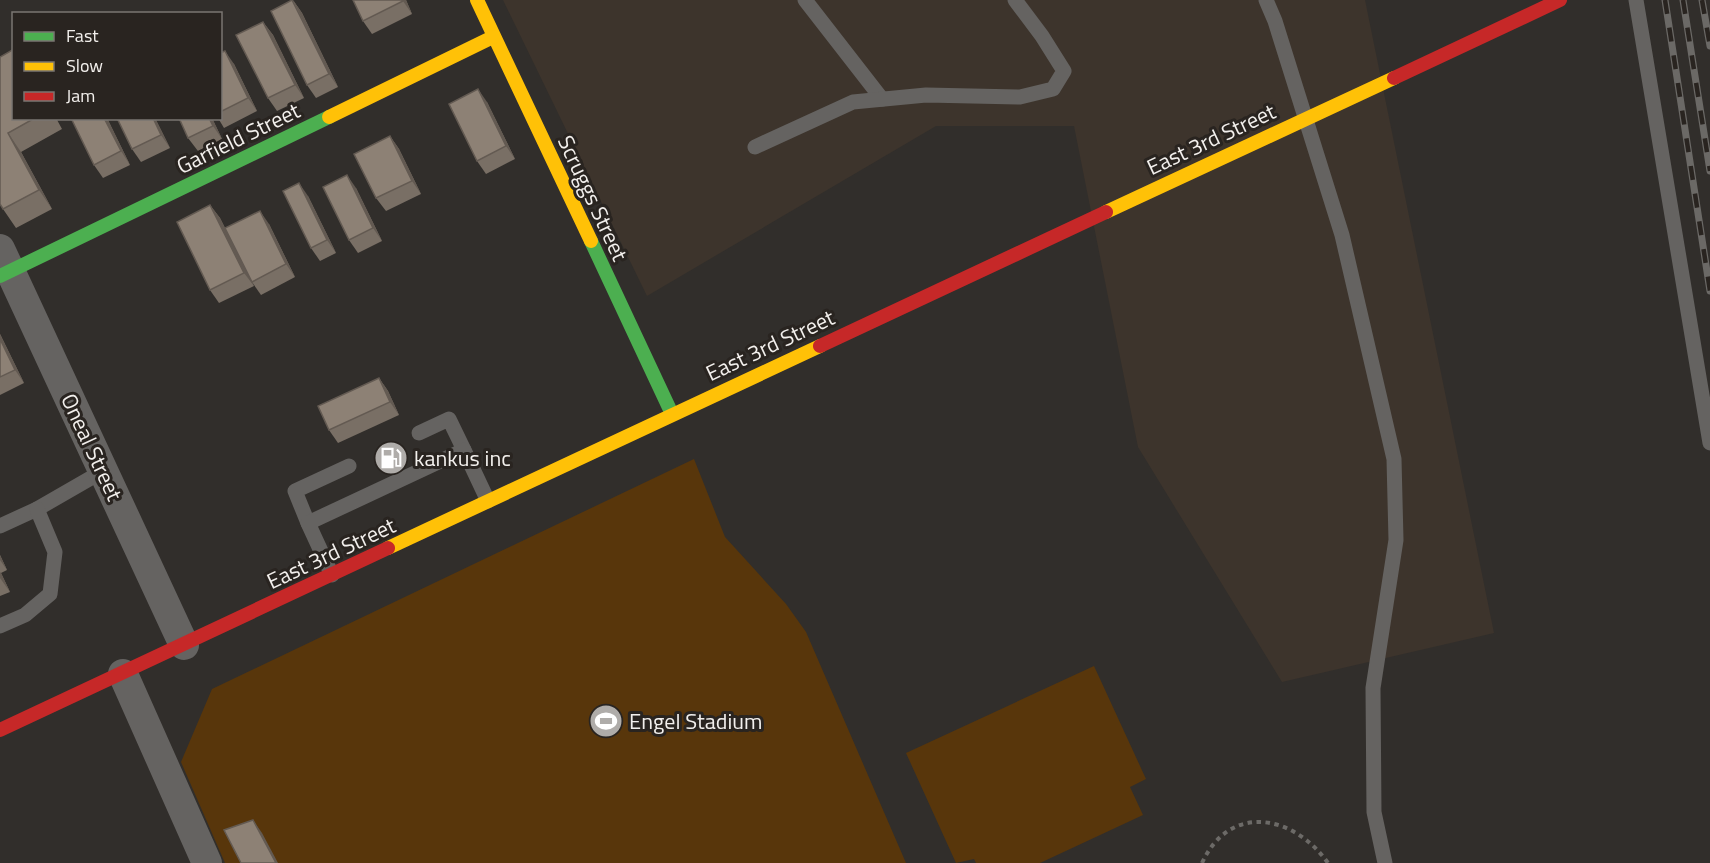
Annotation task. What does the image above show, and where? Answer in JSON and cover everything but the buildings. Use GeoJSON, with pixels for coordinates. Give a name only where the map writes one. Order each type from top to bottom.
{"type":"FeatureCollection","features":[{"type":"Feature","properties":{"kind":"main road","name":"Scruggs Street"},"geometry":{"type":"LineString","coordinates":[[477,0],[672,414]]}},
{"type":"Feature","properties":{"kind":"main road","name":"East 3rd Street"},"geometry":{"type":"LineString","coordinates":[[0,730],[1027,247],[1560,0]]}},
{"type":"Feature","properties":{"kind":"main road","name":"Garfield Street"},"geometry":{"type":"LineString","coordinates":[[3,266],[493,37]]}},
{"type":"Feature","properties":{"kind":"street","name":"Oneal Street"},"geometry":{"type":"LineString","coordinates":[[3,266],[103,471],[184,645]]}},
{"type":"Feature","properties":{"kind":"street"},"geometry":{"type":"LineString","coordinates":[[123,674],[207,863]]}},
{"type":"Feature","properties":{"kind":"lane"},"geometry":{"type":"LineString","coordinates":[[805,0],[882,99]]}},
{"type":"Feature","properties":{"kind":"lane"},"geometry":{"type":"LineString","coordinates":[[755,147],[853,102],[926,94],[1020,97],[1053,89],[1064,71],[1015,0]]}},
{"type":"Feature","properties":{"kind":"lane"},"geometry":{"type":"LineString","coordinates":[[1266,0],[1275,21],[1342,235],[1394,459],[1396,540],[1373,688],[1374,812],[1385,863]]}},
{"type":"Feature","properties":{"kind":"lane"},"geometry":{"type":"LineString","coordinates":[[1636,0],[1710,443]]}},
{"type":"Feature","properties":{"kind":"lane"},"geometry":{"type":"LineString","coordinates":[[419,433],[449,419],[488,501]]}},
{"type":"Feature","properties":{"kind":"lane"},"geometry":{"type":"LineString","coordinates":[[308,523],[464,450]]}},
{"type":"Feature","properties":{"kind":"lane"},"geometry":{"type":"LineString","coordinates":[[332,575],[295,491],[349,466]]}},
{"type":"Feature","properties":{"kind":"lane"},"geometry":{"type":"LineString","coordinates":[[0,526],[37,509],[103,471]]}},
{"type":"Feature","properties":{"kind":"lane"},"geometry":{"type":"LineString","coordinates":[[0,626],[25,615],[50,594],[55,552],[37,509]]}},
{"type":"Feature","properties":{"kind":"path"},"geometry":{"type":"LineString","coordinates":[[1202,863],[1207,852],[1224,832],[1242,825],[1265,822],[1286,826],[1309,841],[1328,863]]}},
{"type":"Feature","properties":{"kind":"shaded area"},"geometry":{"type":"Polygon","coordinates":[[[503,0],[1365,0],[1494,633],[1282,682],[1138,447],[1074,126],[936,126],[647,296],[503,0]]]}},
{"type":"Feature","properties":{"kind":"shaded area","name":"Engel Stadium"},"geometry":{"type":"Polygon","coordinates":[[[694,459],[725,537],[786,604],[806,632],[906,863],[225,863],[181,762],[212,689],[694,459]]]}},
{"type":"Feature","properties":{"kind":"shaded area"},"geometry":{"type":"Polygon","coordinates":[[[1094,666],[1146,779],[1130,787],[1143,815],[1040,863],[976,863],[974,859],[956,863],[906,753],[1094,666]]]}},
{"type":"Feature","properties":{"kind":"railway"},"geometry":{"type":"LineString","coordinates":[[1665,0],[1710,291]]}},
{"type":"Feature","properties":{"kind":"railway"},"geometry":{"type":"LineString","coordinates":[[1683,0],[1710,171]]}},
{"type":"Feature","properties":{"kind":"railway"},"geometry":{"type":"LineString","coordinates":[[1702,0],[1710,46]]}},
{"type":"Feature","properties":{"kind":"traffic: fast"},"geometry":{"type":"LineString","coordinates":[[0,276],[329,117]]}},
{"type":"Feature","properties":{"kind":"traffic: fast"},"geometry":{"type":"LineString","coordinates":[[591,241],[672,414]]}},
{"type":"Feature","properties":{"kind":"traffic: slow"},"geometry":{"type":"LineString","coordinates":[[477,0],[591,241]]}},
{"type":"Feature","properties":{"kind":"traffic: slow"},"geometry":{"type":"LineString","coordinates":[[329,117],[493,37]]}},
{"type":"Feature","properties":{"kind":"traffic: slow"},"geometry":{"type":"LineString","coordinates":[[1106,212],[1394,78]]}},
{"type":"Feature","properties":{"kind":"traffic: slow"},"geometry":{"type":"LineString","coordinates":[[388,548],[820,346]]}},
{"type":"Feature","properties":{"kind":"traffic: jam"},"geometry":{"type":"LineString","coordinates":[[1394,78],[1560,0]]}},
{"type":"Feature","properties":{"kind":"traffic: jam"},"geometry":{"type":"LineString","coordinates":[[820,346],[1106,212]]}},
{"type":"Feature","properties":{"kind":"traffic: jam"},"geometry":{"type":"LineString","coordinates":[[0,730],[388,548]]}},
{"type":"Feature","properties":{"kind":"place","name":"kankus inc"},"geometry":{"type":"Point","coordinates":[391,458]}},
{"type":"Feature","properties":{"kind":"place","name":"Engel Stadium"},"geometry":{"type":"Point","coordinates":[606,721]}}]}
